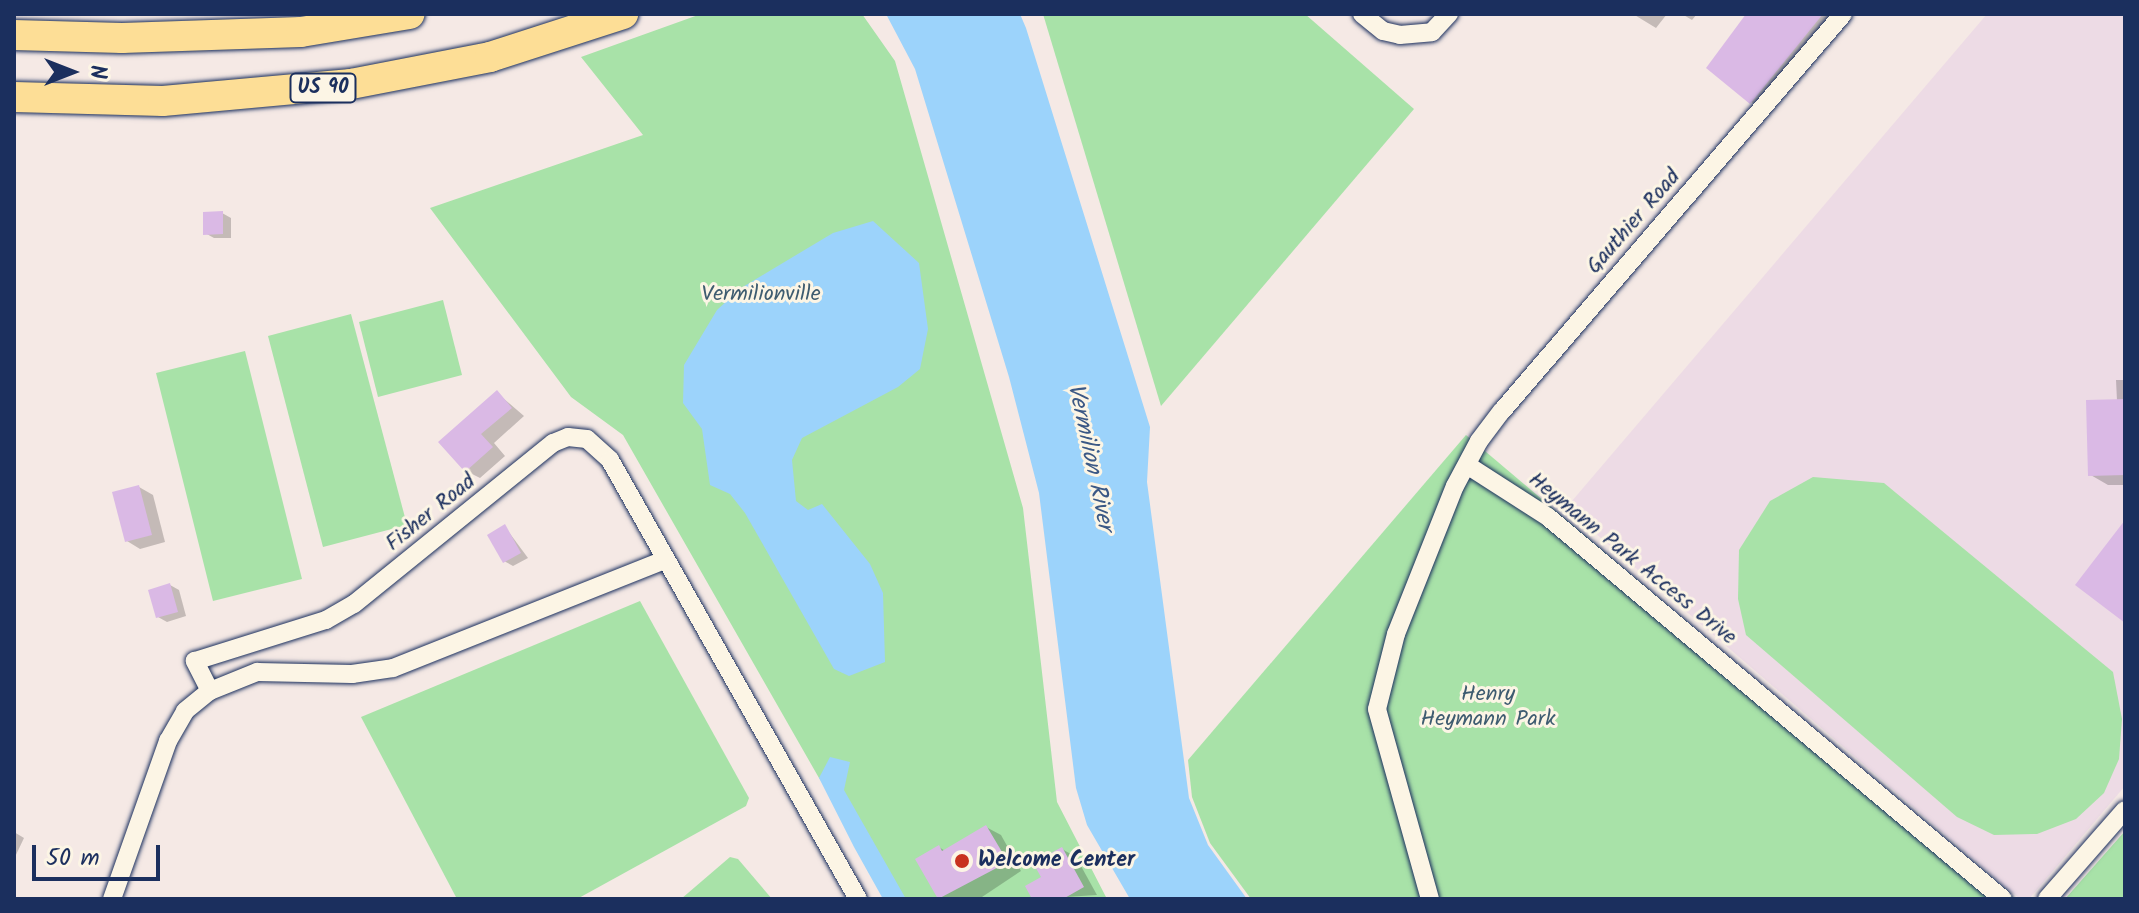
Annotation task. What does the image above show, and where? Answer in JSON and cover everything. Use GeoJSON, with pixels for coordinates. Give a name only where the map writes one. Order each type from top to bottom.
{"type":"FeatureCollection","features":[{"type":"Feature","properties":{"kind":"highway"},"geometry":{"type":"LineString","coordinates":[[14,35],[122,38],[301,32],[410,14]]}},
{"type":"Feature","properties":{"kind":"highway","name":"US 90"},"geometry":{"type":"LineString","coordinates":[[14,97],[163,101],[351,84],[490,57],[623,14]]}},
{"type":"Feature","properties":{"kind":"street"},"geometry":{"type":"LineString","coordinates":[[1362,14],[1383,31],[1400,35],[1432,32],[1449,14]]}},
{"type":"Feature","properties":{"kind":"street","name":"Gauthier Road"},"geometry":{"type":"LineString","coordinates":[[1467,465],[1502,411],[1843,14]]}},
{"type":"Feature","properties":{"kind":"street","name":"Fisher Road"},"geometry":{"type":"LineString","coordinates":[[210,691],[195,661],[326,620],[354,604],[553,443],[568,437],[587,439],[603,451],[858,899]]}},
{"type":"Feature","properties":{"kind":"street"},"geometry":{"type":"LineString","coordinates":[[1430,899],[1379,726],[1378,694],[1434,533],[1467,465]]}},
{"type":"Feature","properties":{"kind":"street","name":"Heymann Park Access Drive"},"geometry":{"type":"LineString","coordinates":[[1467,465],[1548,517],[2003,899]]}},
{"type":"Feature","properties":{"kind":"street"},"geometry":{"type":"LineString","coordinates":[[112,899],[168,741],[185,711],[210,691],[257,672],[352,674],[393,668],[665,560]]}},
{"type":"Feature","properties":{"kind":"street"},"geometry":{"type":"LineString","coordinates":[[2047,899],[2125,810]]}},
{"type":"Feature","properties":{"kind":"shaded area"},"geometry":{"type":"Polygon","coordinates":[[[1987,14],[2125,14],[2125,786],[2029,899],[2020,899],[1566,508],[1987,14]]]}},
{"type":"Feature","properties":{"kind":"green space","name":"Vermilionville"},"geometry":{"type":"Polygon","coordinates":[[[701,14],[862,14],[895,61],[1023,508],[1057,802],[1107,899],[901,899],[894,880],[819,778],[623,435],[571,397],[430,208],[643,135],[581,57],[701,14]]]}},
{"type":"Feature","properties":{"kind":"green space"},"geometry":{"type":"Polygon","coordinates":[[[1043,14],[1305,14],[1414,109],[1161,406],[1043,14]]]}},
{"type":"Feature","properties":{"kind":"green space"},"geometry":{"type":"Polygon","coordinates":[[[443,300],[462,375],[378,397],[359,322],[443,300]]]}},
{"type":"Feature","properties":{"kind":"green space"},"geometry":{"type":"Polygon","coordinates":[[[351,314],[407,525],[323,547],[268,336],[351,314]]]}},
{"type":"Feature","properties":{"kind":"green space"},"geometry":{"type":"Polygon","coordinates":[[[245,351],[302,579],[213,601],[156,373],[245,351]]]}},
{"type":"Feature","properties":{"kind":"green space","name":"Henry Heymann Park"},"geometry":{"type":"Polygon","coordinates":[[[1466,435],[2015,899],[1251,899],[1210,843],[1192,797],[1188,760],[1466,435]]]}},
{"type":"Feature","properties":{"kind":"green space"},"geometry":{"type":"Polygon","coordinates":[[[1813,477],[1884,483],[2113,672],[2122,719],[2119,759],[2104,793],[2076,819],[2037,834],[1994,835],[1957,817],[1746,635],[1738,599],[1739,550],[1770,501],[1813,477]]]}},
{"type":"Feature","properties":{"kind":"green space"},"geometry":{"type":"Polygon","coordinates":[[[640,601],[749,798],[746,806],[577,899],[457,899],[361,717],[640,601]]]}},
{"type":"Feature","properties":{"kind":"green space"},"geometry":{"type":"Polygon","coordinates":[[[2125,831],[2125,899],[2065,899],[2125,831]]]}},
{"type":"Feature","properties":{"kind":"green space"},"geometry":{"type":"Polygon","coordinates":[[[730,857],[738,859],[772,899],[681,899],[730,857]]]}},
{"type":"Feature","properties":{"kind":"water","name":"Vermilion River"},"geometry":{"type":"Polygon","coordinates":[[[886,14],[1020,14],[1026,28],[1150,427],[1147,482],[1189,798],[1208,845],[1247,899],[1130,899],[1087,825],[1076,788],[1039,493],[1009,377],[915,69],[886,14]]]}},
{"type":"Feature","properties":{"kind":"water"},"geometry":{"type":"Polygon","coordinates":[[[873,221],[919,263],[928,329],[920,369],[898,387],[802,438],[792,460],[796,501],[808,510],[822,504],[870,564],[883,593],[885,662],[849,676],[834,669],[745,513],[730,494],[710,485],[702,429],[683,403],[684,365],[717,310],[741,288],[833,233],[873,221]]]}},
{"type":"Feature","properties":{"kind":"water"},"geometry":{"type":"Polygon","coordinates":[[[830,757],[850,762],[844,790],[906,899],[883,899],[854,847],[819,778],[830,757]]]}},
{"type":"Feature","properties":{"kind":"building"},"geometry":{"type":"Polygon","coordinates":[[[1746,14],[1823,14],[1750,104],[1706,68],[1746,14]]]}},
{"type":"Feature","properties":{"kind":"building"},"geometry":{"type":"Polygon","coordinates":[[[223,211],[223,234],[203,235],[203,212],[223,211]]]}},
{"type":"Feature","properties":{"kind":"building"},"geometry":{"type":"Polygon","coordinates":[[[497,390],[512,408],[481,434],[493,447],[465,472],[438,442],[497,390]]]}},
{"type":"Feature","properties":{"kind":"building"},"geometry":{"type":"Polygon","coordinates":[[[2125,399],[2125,475],[2088,476],[2086,400],[2125,399]]]}},
{"type":"Feature","properties":{"kind":"building"},"geometry":{"type":"Polygon","coordinates":[[[139,485],[152,535],[125,542],[112,492],[139,485]]]}},
{"type":"Feature","properties":{"kind":"building"},"geometry":{"type":"Polygon","coordinates":[[[2125,520],[2125,623],[2075,585],[2125,520]]]}},
{"type":"Feature","properties":{"kind":"building"},"geometry":{"type":"Polygon","coordinates":[[[505,524],[521,553],[503,563],[487,535],[505,524]]]}},
{"type":"Feature","properties":{"kind":"building"},"geometry":{"type":"Polygon","coordinates":[[[170,583],[178,612],[156,618],[148,590],[170,583]]]}},
{"type":"Feature","properties":{"kind":"building","name":"Welcome Center"},"geometry":{"type":"Polygon","coordinates":[[[986,825],[1008,862],[938,899],[915,859],[939,845],[942,851],[986,825]]]}},
{"type":"Feature","properties":{"kind":"building"},"geometry":{"type":"Polygon","coordinates":[[[1062,847],[1084,887],[1063,899],[1032,899],[1025,886],[1041,877],[1033,863],[1062,847]]]}},
{"type":"Feature","properties":{"kind":"place","name":"Welcome Center"},"geometry":{"type":"Point","coordinates":[962,861]}}]}
